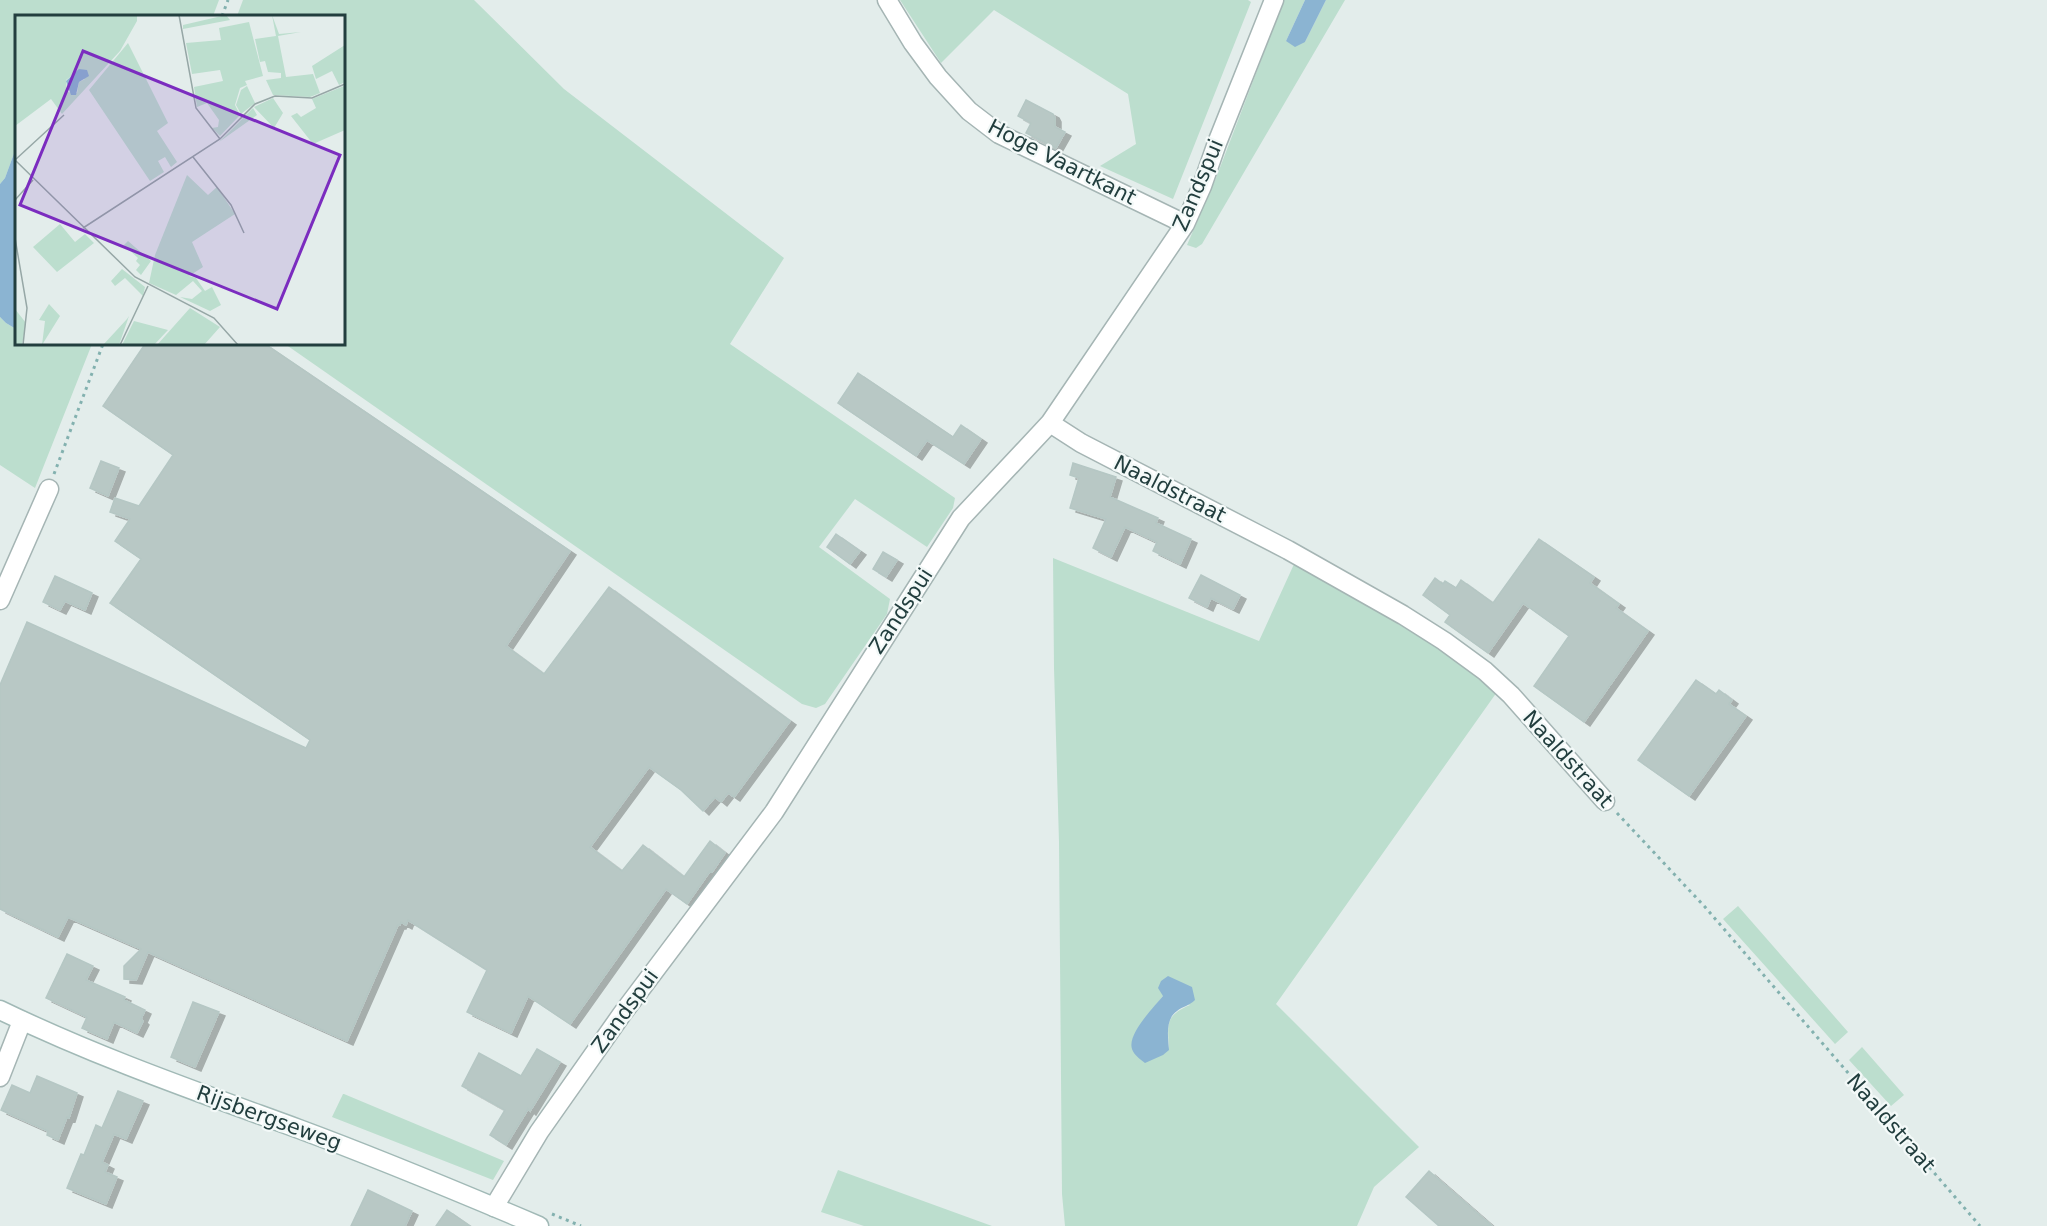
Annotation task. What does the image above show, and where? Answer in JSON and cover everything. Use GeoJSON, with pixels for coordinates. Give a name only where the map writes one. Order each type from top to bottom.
{"type":"FeatureCollection","features":[{"type":"Feature","properties":{"kind":"street","name":"Hoge Vaartkant"},"geometry":{"type":"LineString","coordinates":[[887,0],[913,43],[938,77],[969,111],[999,134],[1185,224]]}},
{"type":"Feature","properties":{"kind":"street","name":"Zandspui"},"geometry":{"type":"LineString","coordinates":[[494,1207],[539,1132],[609,1032],[774,812],[961,518],[1050,423],[1185,224],[1274,0]]}},
{"type":"Feature","properties":{"kind":"street","name":"Naaldstraat"},"geometry":{"type":"LineString","coordinates":[[1050,423],[1081,443],[1288,550],[1393,609],[1452,646],[1485,671],[1511,695],[1605,801]]}},
{"type":"Feature","properties":{"kind":"street"},"geometry":{"type":"LineString","coordinates":[[0,600],[49,489]]}},
{"type":"Feature","properties":{"kind":"street","name":"Rijsbergseweg"},"geometry":{"type":"LineString","coordinates":[[0,1010],[126,1066],[360,1152],[539,1226]]}},
{"type":"Feature","properties":{"kind":"street"},"geometry":{"type":"LineString","coordinates":[[0,1077],[22,1021]]}},
{"type":"Feature","properties":{"kind":"path"},"geometry":{"type":"LineString","coordinates":[[222,15],[228,0]]}},
{"type":"Feature","properties":{"kind":"path"},"geometry":{"type":"LineString","coordinates":[[49,489],[103,345]]}},
{"type":"Feature","properties":{"kind":"path","name":"Naaldstraat"},"geometry":{"type":"LineString","coordinates":[[1605,801],[1705,907],[1980,1226]]}},
{"type":"Feature","properties":{"kind":"green space"},"geometry":{"type":"Polygon","coordinates":[[[0,0],[219,0],[213,15],[15,15],[15,151],[5,178],[0,184],[0,0]]]}},
{"type":"Feature","properties":{"kind":"green space"},"geometry":{"type":"Polygon","coordinates":[[[243,0],[474,0],[564,89],[784,258],[730,344],[955,498],[953,508],[927,547],[855,499],[819,547],[890,599],[887,614],[825,704],[816,708],[802,704],[286,345],[345,345],[345,15],[237,15],[243,0]]]}},
{"type":"Feature","properties":{"kind":"green space"},"geometry":{"type":"Polygon","coordinates":[[[900,0],[1248,0],[1251,2],[1173,199],[1100,166],[1136,144],[1128,94],[994,10],[941,63],[900,0]]]}},
{"type":"Feature","properties":{"kind":"green space"},"geometry":{"type":"Polygon","coordinates":[[[1284,0],[1305,0],[1286,41],[1305,42],[1326,0],[1345,0],[1202,244],[1196,248],[1187,245],[1216,178],[1284,0]]]}},
{"type":"Feature","properties":{"kind":"green space"},"geometry":{"type":"Polygon","coordinates":[[[0,317],[15,328],[15,345],[92,345],[35,488],[0,465],[0,317]]]}},
{"type":"Feature","properties":{"kind":"green space"},"geometry":{"type":"Polygon","coordinates":[[[1053,558],[1259,641],[1295,562],[1425,638],[1497,692],[1276,1004],[1419,1147],[1374,1187],[1357,1226],[1065,1226],[1062,1194],[1059,842],[1053,558]],[[1163,996],[1155,1006],[1169,1050],[1169,1022],[1176,1013],[1190,1005],[1163,996]]]}},
{"type":"Feature","properties":{"kind":"green space"},"geometry":{"type":"Polygon","coordinates":[[[1738,906],[1848,1032],[1835,1044],[1723,919],[1738,906]]]}},
{"type":"Feature","properties":{"kind":"green space"},"geometry":{"type":"Polygon","coordinates":[[[1862,1047],[1904,1095],[1891,1106],[1849,1060],[1862,1047]]]}},
{"type":"Feature","properties":{"kind":"green space"},"geometry":{"type":"Polygon","coordinates":[[[343,1094],[504,1161],[493,1180],[332,1117],[343,1094]]]}},
{"type":"Feature","properties":{"kind":"green space"},"geometry":{"type":"Polygon","coordinates":[[[838,1170],[992,1226],[864,1226],[821,1212],[838,1170]]]}},
{"type":"Feature","properties":{"kind":"water"},"geometry":{"type":"Polygon","coordinates":[[[1305,0],[1326,0],[1305,42],[1295,47],[1286,41],[1305,0]]]}},
{"type":"Feature","properties":{"kind":"water"},"geometry":{"type":"Polygon","coordinates":[[[15,151],[15,328],[0,317],[0,184],[5,178],[15,151]]]}},
{"type":"Feature","properties":{"kind":"water"},"geometry":{"type":"Polygon","coordinates":[[[1168,976],[1192,987],[1195,1000],[1173,1014],[1168,1029],[1169,1050],[1145,1063],[1132,1049],[1133,1036],[1163,996],[1158,988],[1161,981],[1168,976]]]}},
{"type":"Feature","properties":{"kind":"building"},"geometry":{"type":"Polygon","coordinates":[[[1026,100],[1053,114],[1055,127],[1065,132],[1056,148],[1026,133],[1031,123],[1018,116],[1026,100]]]}},
{"type":"Feature","properties":{"kind":"building"},"geometry":{"type":"Polygon","coordinates":[[[144,345],[266,345],[570,551],[506,646],[544,674],[609,587],[790,721],[734,797],[728,793],[721,802],[715,797],[703,811],[681,790],[649,767],[590,847],[622,871],[643,845],[684,877],[710,841],[725,853],[687,904],[666,889],[570,1024],[528,996],[511,1033],[467,1012],[487,970],[408,920],[406,925],[401,922],[398,925],[347,1041],[148,952],[136,980],[124,979],[124,966],[141,949],[68,917],[58,937],[0,909],[0,685],[27,622],[306,748],[310,740],[110,603],[141,559],[115,541],[130,519],[110,512],[115,498],[139,506],[173,455],[103,406],[144,345]]]}},
{"type":"Feature","properties":{"kind":"building"},"geometry":{"type":"Polygon","coordinates":[[[858,373],[953,437],[961,425],[981,439],[964,464],[927,440],[916,456],[838,403],[858,373]]]}},
{"type":"Feature","properties":{"kind":"building"},"geometry":{"type":"Polygon","coordinates":[[[101,461],[119,468],[108,496],[90,488],[101,461]]]}},
{"type":"Feature","properties":{"kind":"building"},"geometry":{"type":"Polygon","coordinates":[[[1073,463],[1116,477],[1110,497],[1158,518],[1156,523],[1191,539],[1180,564],[1153,551],[1157,542],[1125,527],[1111,557],[1093,548],[1106,519],[1070,508],[1079,478],[1070,475],[1073,463]]]}},
{"type":"Feature","properties":{"kind":"building"},"geometry":{"type":"Polygon","coordinates":[[[836,534],[860,551],[850,564],[827,547],[836,534]]]}},
{"type":"Feature","properties":{"kind":"building"},"geometry":{"type":"Polygon","coordinates":[[[1539,539],[1594,577],[1590,583],[1619,604],[1616,608],[1648,631],[1584,722],[1534,686],[1569,636],[1523,603],[1488,653],[1445,622],[1450,615],[1423,595],[1435,578],[1443,584],[1445,581],[1456,588],[1461,580],[1493,603],[1539,539]]]}},
{"type":"Feature","properties":{"kind":"building"},"geometry":{"type":"Polygon","coordinates":[[[883,552],[897,560],[886,577],[873,569],[883,552]]]}},
{"type":"Feature","properties":{"kind":"building"},"geometry":{"type":"Polygon","coordinates":[[[1201,575],[1240,595],[1233,609],[1211,598],[1207,607],[1189,598],[1201,575]]]}},
{"type":"Feature","properties":{"kind":"building"},"geometry":{"type":"Polygon","coordinates":[[[55,576],[92,593],[85,610],[65,601],[60,610],[43,602],[55,576]]]}},
{"type":"Feature","properties":{"kind":"building"},"geometry":{"type":"Polygon","coordinates":[[[1696,680],[1716,694],[1719,690],[1732,700],[1729,704],[1746,716],[1689,796],[1638,760],[1696,680]]]}},
{"type":"Feature","properties":{"kind":"building"},"geometry":{"type":"Polygon","coordinates":[[[67,954],[93,966],[86,980],[125,997],[124,1000],[145,1010],[137,1033],[114,1022],[107,1039],[82,1028],[87,1017],[46,998],[67,954]]]}},
{"type":"Feature","properties":{"kind":"building"},"geometry":{"type":"Polygon","coordinates":[[[193,1002],[219,1012],[195,1067],[171,1057],[193,1002]]]}},
{"type":"Feature","properties":{"kind":"building"},"geometry":{"type":"Polygon","coordinates":[[[537,1049],[560,1062],[506,1145],[490,1135],[505,1110],[462,1086],[479,1053],[521,1076],[537,1049]]]}},
{"type":"Feature","properties":{"kind":"building"},"geometry":{"type":"Polygon","coordinates":[[[37,1076],[77,1093],[69,1118],[67,1117],[58,1140],[47,1135],[48,1131],[1,1110],[12,1085],[30,1093],[37,1076]]]}},
{"type":"Feature","properties":{"kind":"building"},"geometry":{"type":"Polygon","coordinates":[[[118,1091],[143,1101],[126,1139],[114,1134],[102,1162],[108,1165],[105,1172],[117,1177],[106,1204],[67,1188],[96,1125],[102,1128],[118,1091]]]}},
{"type":"Feature","properties":{"kind":"building"},"geometry":{"type":"Polygon","coordinates":[[[1429,1171],[1492,1226],[1439,1226],[1406,1197],[1429,1171]]]}},
{"type":"Feature","properties":{"kind":"building"},"geometry":{"type":"Polygon","coordinates":[[[368,1190],[412,1211],[405,1226],[351,1226],[368,1190]]]}},
{"type":"Feature","properties":{"kind":"building"},"geometry":{"type":"Polygon","coordinates":[[[447,1210],[470,1226],[436,1226],[447,1210]]]}}]}
